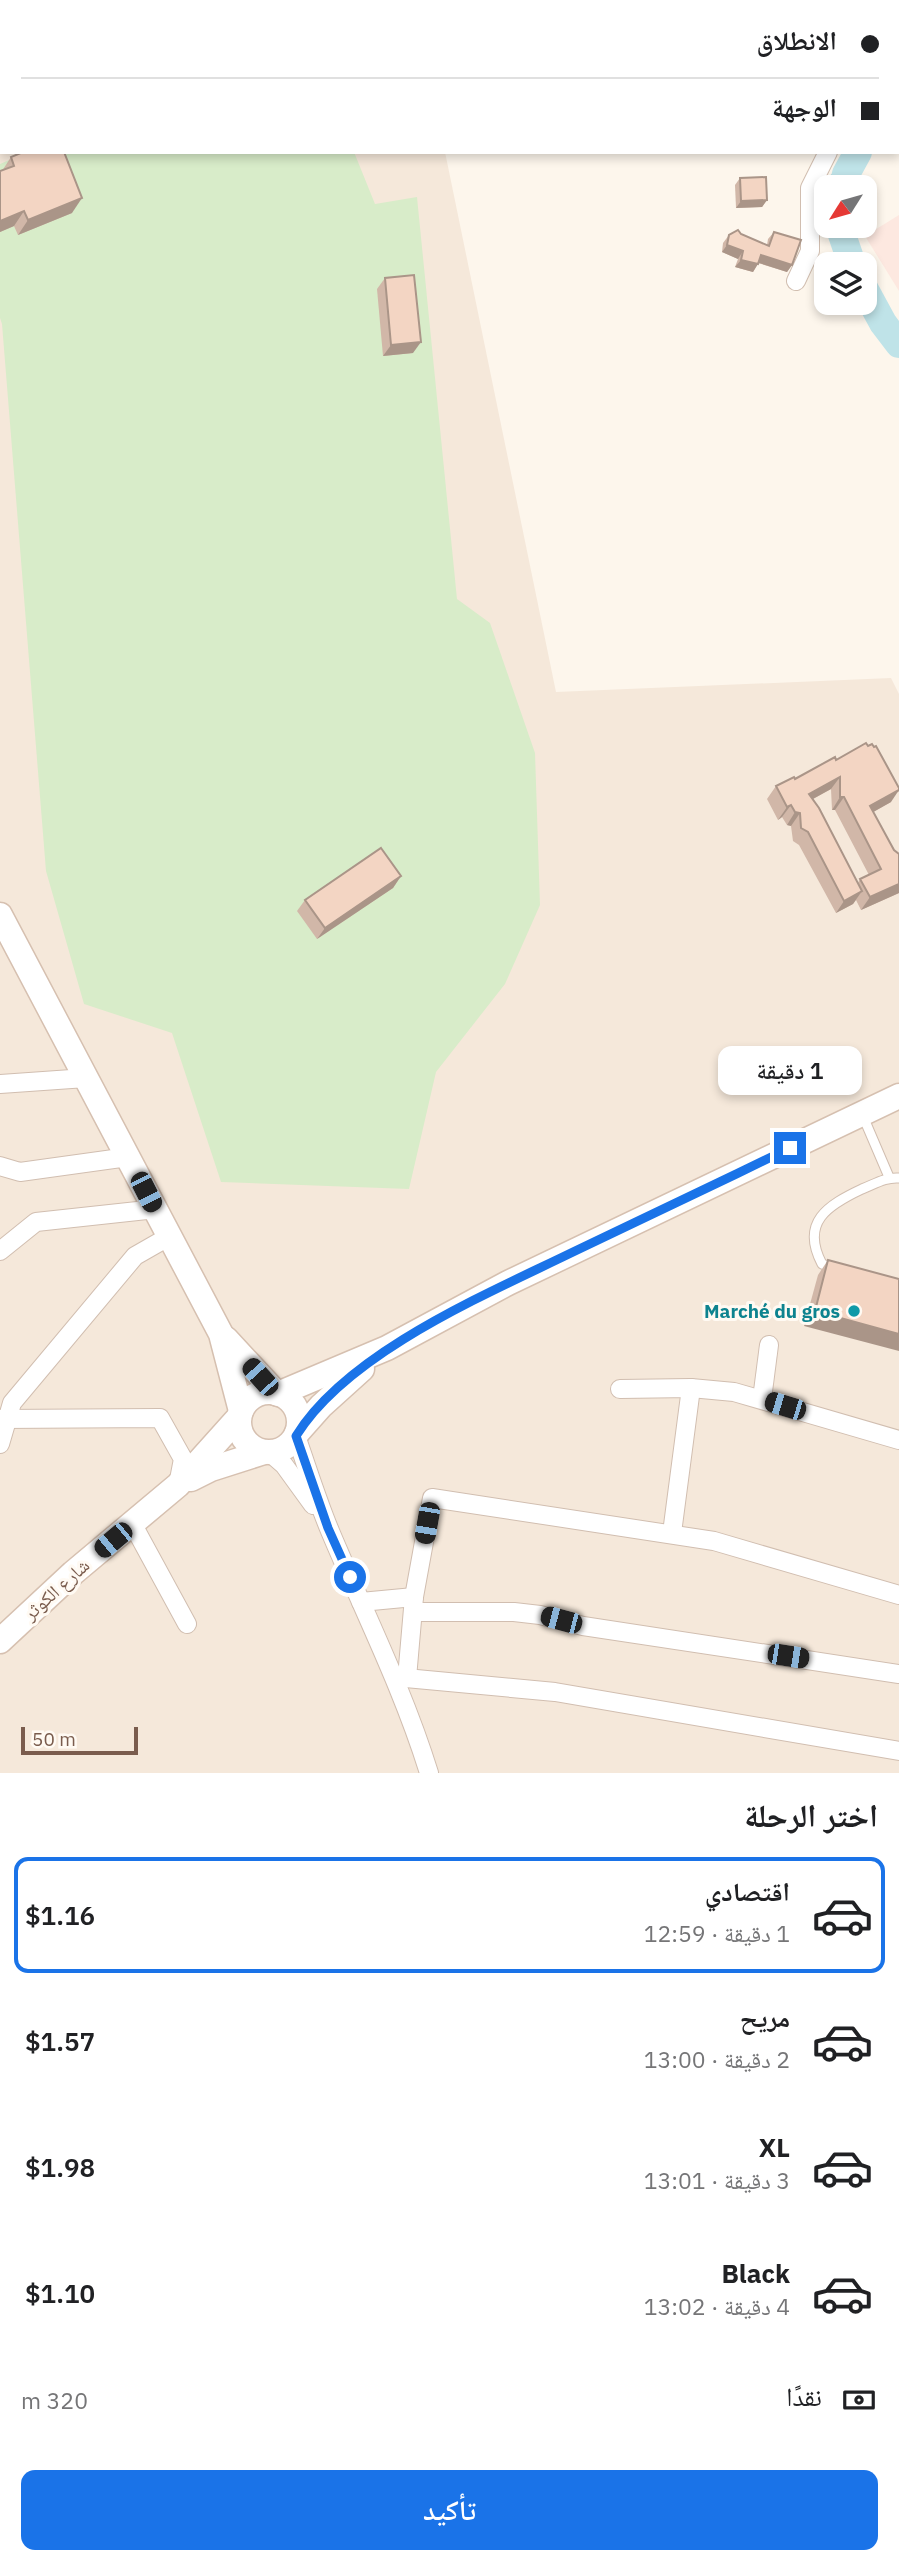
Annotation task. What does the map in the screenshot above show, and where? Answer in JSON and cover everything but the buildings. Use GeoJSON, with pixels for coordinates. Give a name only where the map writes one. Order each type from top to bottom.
{"type":"FeatureCollection","features":[{"type":"Feature","properties":{"kind":"main road"},"geometry":{"type":"LineString","coordinates":[[0,915],[221,1334],[236,1383],[242,1436],[255,1449],[267,1452]]}},
{"type":"Feature","properties":{"kind":"main road"},"geometry":{"type":"LineString","coordinates":[[178,1485],[240,1414],[245,1404],[259,1394],[277,1393],[387,1348],[508,1283],[899,1096]]}},
{"type":"Feature","properties":{"kind":"main road"},"geometry":{"type":"LineString","coordinates":[[221,1334],[277,1393],[294,1405],[299,1424],[297,1434]]}},
{"type":"Feature","properties":{"kind":"main road"},"geometry":{"type":"LineString","coordinates":[[178,1485],[211,1469],[285,1448],[340,1387],[387,1348]]}},
{"type":"Feature","properties":{"kind":"main road","name":"شارع الكوثر"},"geometry":{"type":"LineString","coordinates":[[0,1641],[73,1573],[178,1485]]}},
{"type":"Feature","properties":{"kind":"street"},"geometry":{"type":"LineString","coordinates":[[796,281],[810,251],[810,188],[827,154]]}},
{"type":"Feature","properties":{"kind":"street"},"geometry":{"type":"LineString","coordinates":[[0,1084],[86,1078]]}},
{"type":"Feature","properties":{"kind":"street"},"geometry":{"type":"LineString","coordinates":[[0,1166],[20,1172],[128,1157]]}},
{"type":"Feature","properties":{"kind":"street"},"geometry":{"type":"LineString","coordinates":[[0,1251],[36,1222],[156,1209]]}},
{"type":"Feature","properties":{"kind":"street"},"geometry":{"type":"LineString","coordinates":[[0,1444],[3,1419],[12,1402],[135,1256],[170,1236]]}},
{"type":"Feature","properties":{"kind":"street"},"geometry":{"type":"LineString","coordinates":[[762,1399],[769,1345]]}},
{"type":"Feature","properties":{"kind":"street"},"geometry":{"type":"LineString","coordinates":[[672,1533],[691,1388]]}},
{"type":"Feature","properties":{"kind":"street"},"geometry":{"type":"LineString","coordinates":[[620,1389],[691,1388],[734,1392],[899,1440]]}},
{"type":"Feature","properties":{"kind":"street"},"geometry":{"type":"LineString","coordinates":[[3,1419],[160,1418],[183,1460],[178,1485]]}},
{"type":"Feature","properties":{"kind":"street"},"geometry":{"type":"LineString","coordinates":[[297,1434],[328,1528],[361,1602],[401,1678],[429,1773]]}},
{"type":"Feature","properties":{"kind":"street"},"geometry":{"type":"LineString","coordinates":[[267,1452],[284,1465],[299,1483],[328,1528]]}},
{"type":"Feature","properties":{"kind":"street"},"geometry":{"type":"LineString","coordinates":[[401,1678],[432,1498],[714,1541],[899,1595]]}},
{"type":"Feature","properties":{"kind":"street"},"geometry":{"type":"LineString","coordinates":[[132,1523],[187,1624]]}},
{"type":"Feature","properties":{"kind":"street"},"geometry":{"type":"LineString","coordinates":[[361,1602],[540,1615],[583,1626],[899,1674]]}},
{"type":"Feature","properties":{"kind":"street"},"geometry":{"type":"LineString","coordinates":[[401,1678],[555,1692],[899,1751]]}},
{"type":"Feature","properties":{"kind":"lane"},"geometry":{"type":"LineString","coordinates":[[846,1272],[822,1264],[814,1247],[816,1227],[828,1208],[839,1200],[894,1178],[862,1114]]}},
{"type":"Feature","properties":{"kind":"shaded area"},"geometry":{"type":"Polygon","coordinates":[[[0,154],[445,154],[556,692],[891,678],[899,694],[899,1773],[0,1773],[0,154]]]}},
{"type":"Feature","properties":{"kind":"shaded area"},"geometry":{"type":"Polygon","coordinates":[[[899,215],[899,291],[866,238],[877,238],[877,229],[899,215]]]}},
{"type":"Feature","properties":{"kind":"green space"},"geometry":{"type":"Polygon","coordinates":[[[23,154],[355,154],[375,204],[417,197],[457,599],[490,623],[535,753],[540,905],[505,984],[436,1072],[409,1189],[221,1182],[172,1033],[84,1004],[46,871],[0,318],[0,164],[23,154]]]}},
{"type":"Feature","properties":{"kind":"water"},"geometry":{"type":"Polygon","coordinates":[[[847,154],[868,154],[858,175],[832,175],[839,170],[847,154]]]}},
{"type":"Feature","properties":{"kind":"waterway"},"geometry":{"type":"LineString","coordinates":[[846,175],[857,154]]}},
{"type":"Feature","properties":{"kind":"waterway"},"geometry":{"type":"LineString","coordinates":[[843,238],[848,252]]}},
{"type":"Feature","properties":{"kind":"waterway"},"geometry":{"type":"LineString","coordinates":[[877,312],[899,344]]}},
{"type":"Feature","properties":{"kind":"place","name":"Marché du gros"},"geometry":{"type":"Point","coordinates":[854,1311]}},
{"type":"Feature","properties":{"kind":"route"},"geometry":{"type":"LineString","coordinates":[[350,1577],[328,1528],[296,1436],[340,1387],[387,1348],[443,1317],[508,1283],[790,1148]]}}]}
